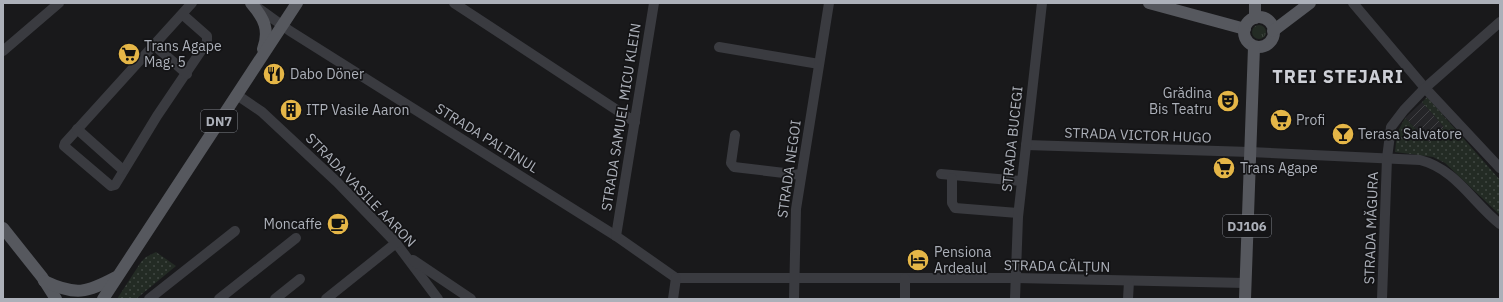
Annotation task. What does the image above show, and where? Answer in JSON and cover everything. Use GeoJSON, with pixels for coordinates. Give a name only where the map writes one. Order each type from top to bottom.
{"type":"FeatureCollection","features":[{"type":"Feature","properties":{"kind":"main road"},"geometry":{"type":"LineString","coordinates":[[251,3],[263,18],[266,26],[266,38],[259,59]]}},
{"type":"Feature","properties":{"kind":"main road","name":"DN7"},"geometry":{"type":"LineString","coordinates":[[105,298],[117,277],[297,3]]}},
{"type":"Feature","properties":{"kind":"main road"},"geometry":{"type":"LineString","coordinates":[[1149,3],[1245,29]]}},
{"type":"Feature","properties":{"kind":"main road"},"geometry":{"type":"LineString","coordinates":[[1255,3],[1255,18]]}},
{"type":"Feature","properties":{"kind":"main road"},"geometry":{"type":"LineString","coordinates":[[1273,31],[1268,21],[1263,18],[1255,18],[1247,24],[1245,29],[1246,40],[1254,46],[1266,45],[1270,42],[1273,31],[1310,3]]}},
{"type":"Feature","properties":{"kind":"main road","name":"DJ106"},"geometry":{"type":"LineString","coordinates":[[1245,299],[1254,46]]}},
{"type":"Feature","properties":{"kind":"main road"},"geometry":{"type":"LineString","coordinates":[[3,228],[56,299]]}},
{"type":"Feature","properties":{"kind":"main road"},"geometry":{"type":"LineString","coordinates":[[44,281],[62,289],[82,292],[94,289],[117,277]]}},
{"type":"Feature","properties":{"kind":"main road"},"geometry":{"type":"LineString","coordinates":[[44,281],[51,299]]}},
{"type":"Feature","properties":{"kind":"street"},"geometry":{"type":"LineString","coordinates":[[3,50],[59,3]]}},
{"type":"Feature","properties":{"kind":"street"},"geometry":{"type":"LineString","coordinates":[[182,14],[208,39],[187,74],[157,116],[115,185],[111,186],[64,146],[65,143],[77,129],[192,3]]}},
{"type":"Feature","properties":{"kind":"street","name":"STRADA PALTINUL"},"geometry":{"type":"LineString","coordinates":[[251,3],[282,25],[616,236],[676,278]]}},
{"type":"Feature","properties":{"kind":"street"},"geometry":{"type":"LineString","coordinates":[[454,3],[635,122]]}},
{"type":"Feature","properties":{"kind":"street","name":"STRADA SAMUEL MICU KLEIN"},"geometry":{"type":"LineString","coordinates":[[616,236],[654,3]]}},
{"type":"Feature","properties":{"kind":"street","name":"STRADA NEGOI"},"geometry":{"type":"LineString","coordinates":[[794,299],[796,209],[829,3]]}},
{"type":"Feature","properties":{"kind":"street","name":"STRADA BUCEGI"},"geometry":{"type":"LineString","coordinates":[[1015,299],[1018,212],[1042,3]]}},
{"type":"Feature","properties":{"kind":"street"},"geometry":{"type":"LineString","coordinates":[[1353,3],[1425,88],[1500,168]]}},
{"type":"Feature","properties":{"kind":"street","name":"STRADA MĂGURA"},"geometry":{"type":"LineString","coordinates":[[1382,299],[1387,158],[1390,132],[1394,121],[1425,88],[1500,22]]}},
{"type":"Feature","properties":{"kind":"street"},"geometry":{"type":"LineString","coordinates":[[154,45],[187,74]]}},
{"type":"Feature","properties":{"kind":"street"},"geometry":{"type":"LineString","coordinates":[[719,47],[819,64]]}},
{"type":"Feature","properties":{"kind":"street","name":"STRADA VASILE AARON"},"geometry":{"type":"LineString","coordinates":[[237,94],[262,112],[301,146],[396,243],[438,299]]}},
{"type":"Feature","properties":{"kind":"street"},"geometry":{"type":"LineString","coordinates":[[77,129],[123,170]]}},
{"type":"Feature","properties":{"kind":"street"},"geometry":{"type":"LineString","coordinates":[[735,134],[730,163],[734,168],[801,174]]}},
{"type":"Feature","properties":{"kind":"street","name":"STRADA VICTOR HUGO"},"geometry":{"type":"LineString","coordinates":[[1026,145],[1250,152],[1420,160],[1429,162],[1446,171],[1500,224]]}},
{"type":"Feature","properties":{"kind":"street"},"geometry":{"type":"LineString","coordinates":[[941,174],[1022,181]]}},
{"type":"Feature","properties":{"kind":"street"},"geometry":{"type":"LineString","coordinates":[[952,178],[952,203],[955,208],[1018,212]]}},
{"type":"Feature","properties":{"kind":"street"},"geometry":{"type":"LineString","coordinates":[[149,299],[164,295],[235,231]]}},
{"type":"Feature","properties":{"kind":"street"},"geometry":{"type":"LineString","coordinates":[[219,299],[296,238]]}},
{"type":"Feature","properties":{"kind":"street"},"geometry":{"type":"LineString","coordinates":[[326,299],[396,243]]}},
{"type":"Feature","properties":{"kind":"street"},"geometry":{"type":"LineString","coordinates":[[407,257],[471,299]]}},
{"type":"Feature","properties":{"kind":"street"},"geometry":{"type":"LineString","coordinates":[[673,299],[676,278]]}},
{"type":"Feature","properties":{"kind":"street","name":"STRADA CĂLȚUN"},"geometry":{"type":"LineString","coordinates":[[676,278],[1016,278],[1245,283]]}},
{"type":"Feature","properties":{"kind":"street"},"geometry":{"type":"LineString","coordinates":[[905,278],[905,299]]}},
{"type":"Feature","properties":{"kind":"street"},"geometry":{"type":"LineString","coordinates":[[275,299],[300,279]]}},
{"type":"Feature","properties":{"kind":"street"},"geometry":{"type":"LineString","coordinates":[[1128,299],[1129,281]]}},
{"type":"Feature","properties":{"kind":"shaded area"},"geometry":{"type":"Polygon","coordinates":[[[1422,102],[1444,127],[1429,142],[1405,118],[1422,102]]]}},
{"type":"Feature","properties":{"kind":"green space"},"geometry":{"type":"Polygon","coordinates":[[[1256,25],[1262,25],[1266,29],[1266,35],[1262,39],[1256,39],[1252,35],[1252,29],[1256,25]]]}},
{"type":"Feature","properties":{"kind":"green space"},"geometry":{"type":"Polygon","coordinates":[[[1427,97],[1500,180],[1500,215],[1445,163],[1433,157],[1395,152],[1397,133],[1405,118],[1429,142],[1444,127],[1422,102],[1427,97]]]}},
{"type":"Feature","properties":{"kind":"green space"},"geometry":{"type":"Polygon","coordinates":[[[156,252],[176,266],[136,299],[117,299],[141,262],[146,257],[156,252]]]}},
{"type":"Feature","properties":{"kind":"place","name":"Trans Agape Mag. 5"},"geometry":{"type":"Point","coordinates":[129,54]}},
{"type":"Feature","properties":{"kind":"place","name":"Dabo Döner"},"geometry":{"type":"Point","coordinates":[274,74]}},
{"type":"Feature","properties":{"kind":"place","name":"Grădina Bis Teatru"},"geometry":{"type":"Point","coordinates":[1228,101]}},
{"type":"Feature","properties":{"kind":"place","name":"ITP Vasile Aaron"},"geometry":{"type":"Point","coordinates":[291,110]}},
{"type":"Feature","properties":{"kind":"place","name":"Profi"},"geometry":{"type":"Point","coordinates":[1281,120]}},
{"type":"Feature","properties":{"kind":"place","name":"Terasa Salvatore"},"geometry":{"type":"Point","coordinates":[1343,134]}},
{"type":"Feature","properties":{"kind":"place","name":"Trans Agape"},"geometry":{"type":"Point","coordinates":[1224,168]}},
{"type":"Feature","properties":{"kind":"place","name":"Moncaffe"},"geometry":{"type":"Point","coordinates":[338,224]}},
{"type":"Feature","properties":{"kind":"place","name":"Pensiona Ardealul"},"geometry":{"type":"Point","coordinates":[918,260]}},
{"type":"Feature","properties":{"kind":"district","name":"TREI STEJARI"},"geometry":{"type":"Point","coordinates":[1338,77]}}]}
